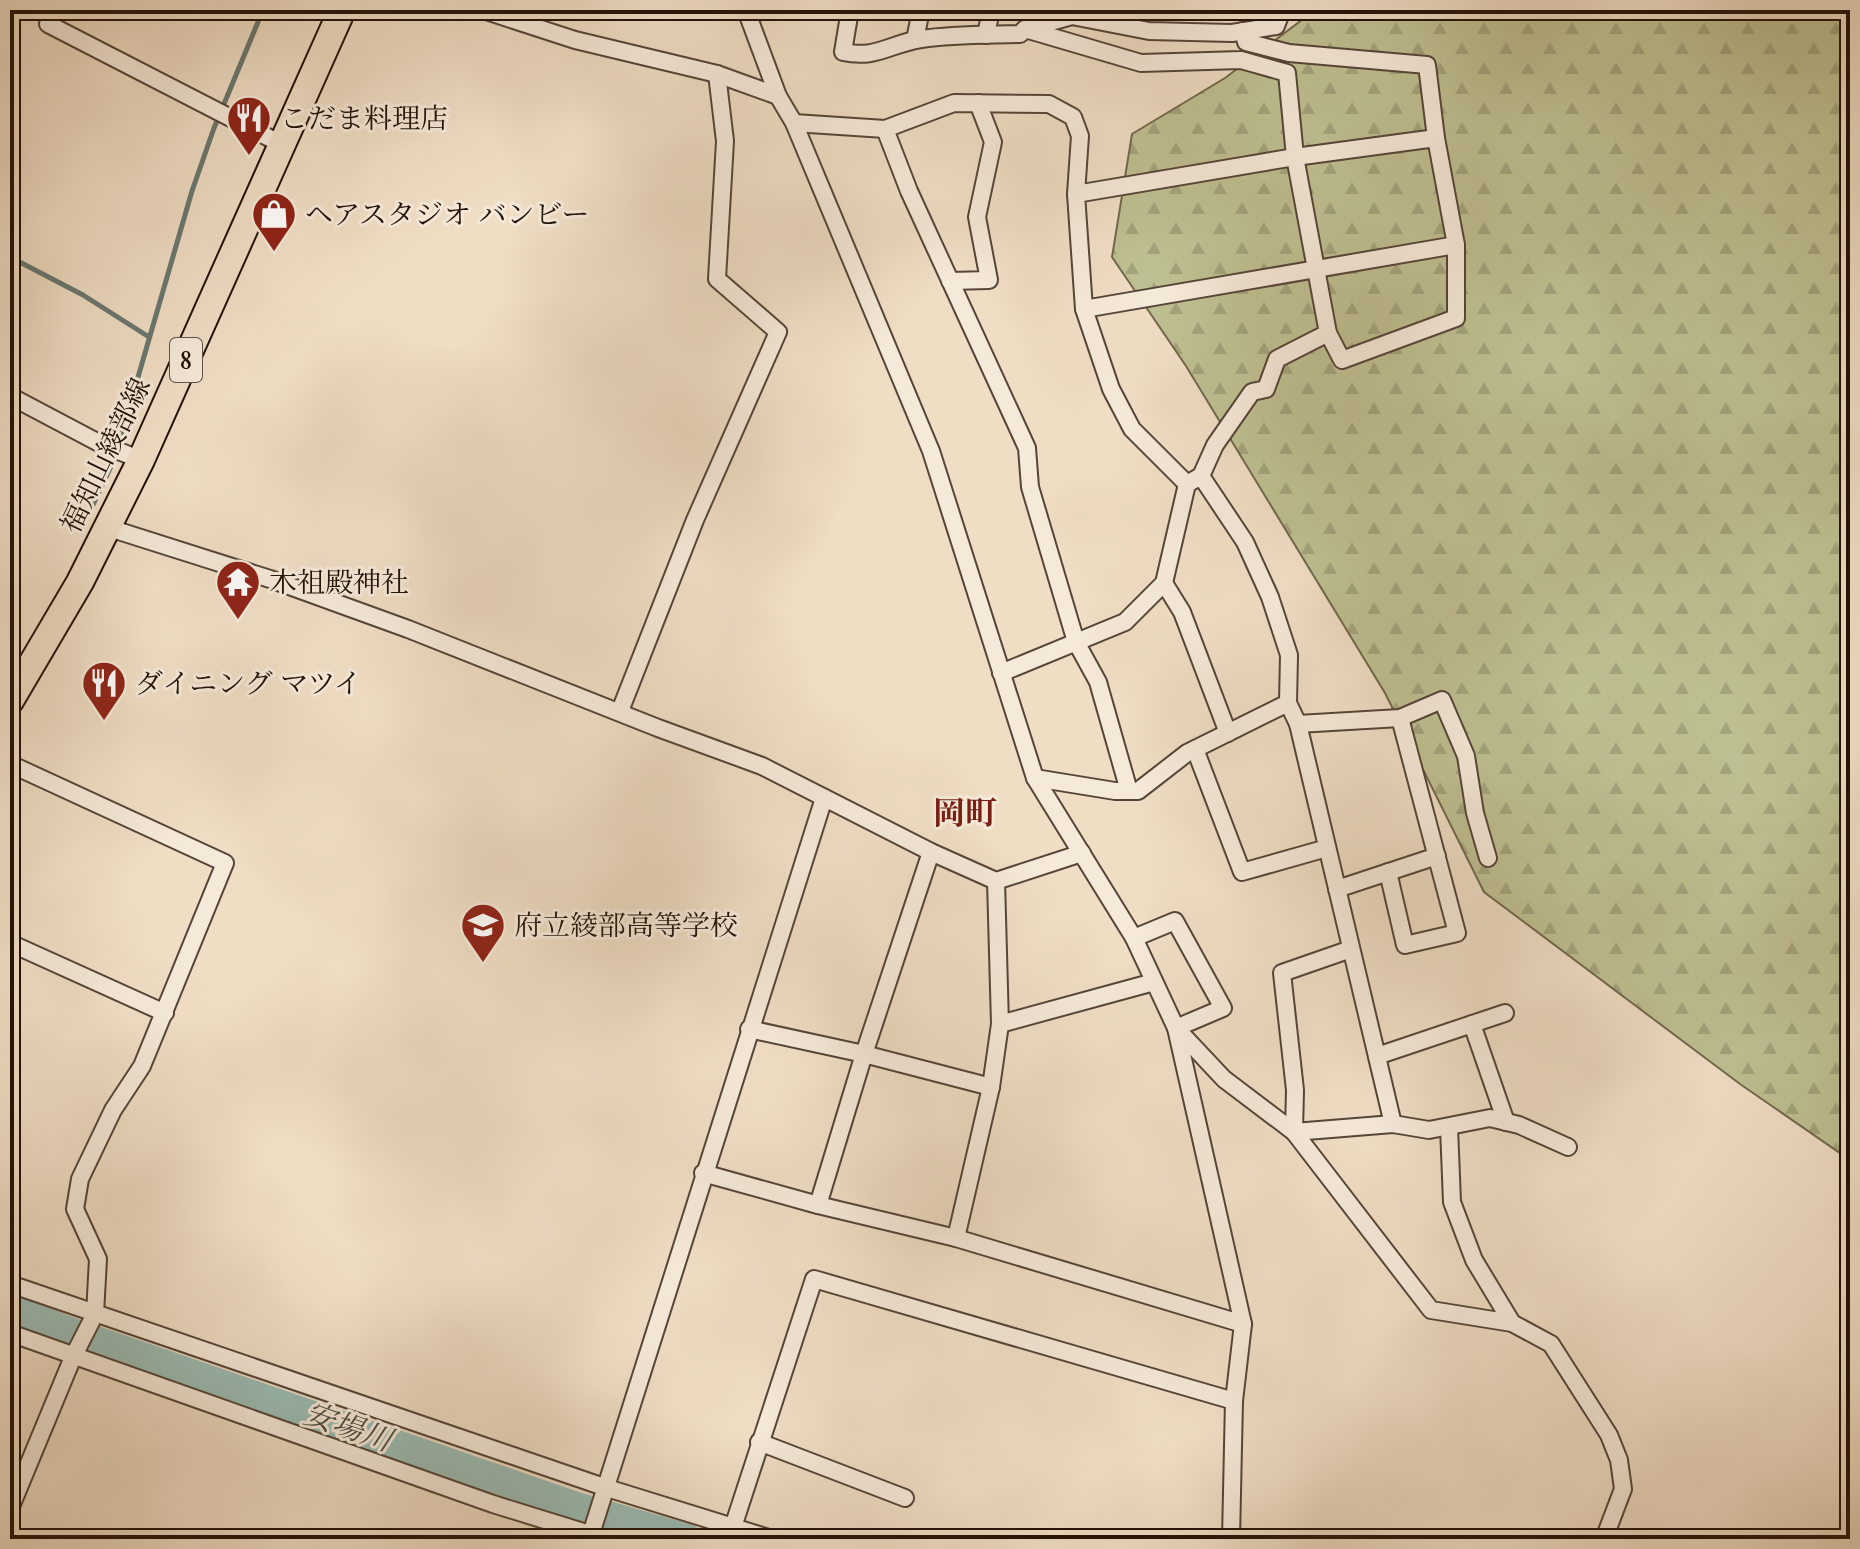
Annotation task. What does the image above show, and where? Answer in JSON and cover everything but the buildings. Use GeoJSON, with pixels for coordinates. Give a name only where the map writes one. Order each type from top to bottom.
{"type":"FeatureCollection","features":[{"type":"Feature","properties":{"kind":"main road","name":"福知山綾部線"},"geometry":{"type":"LineString","coordinates":[[10,701],[80,582],[141,460],[342,10]]}},
{"type":"Feature","properties":{"kind":"street"},"geometry":{"type":"LineString","coordinates":[[55,10],[48,24],[283,145]]}},
{"type":"Feature","properties":{"kind":"street"},"geometry":{"type":"LineString","coordinates":[[483,10],[575,40],[717,74],[778,96]]}},
{"type":"Feature","properties":{"kind":"street"},"geometry":{"type":"LineString","coordinates":[[746,10],[778,96],[794,123],[931,451],[1035,778],[1134,938],[1176,1028],[1243,1324],[1234,1401],[1231,1539]]}},
{"type":"Feature","properties":{"kind":"street"},"geometry":{"type":"LineString","coordinates":[[850,10],[843,52],[863,56],[915,40],[968,33],[1020,34],[1025,29],[1072,16],[1149,31],[1232,33],[1276,26],[1282,10]]}},
{"type":"Feature","properties":{"kind":"street"},"geometry":{"type":"LineString","coordinates":[[915,40],[921,10]]}},
{"type":"Feature","properties":{"kind":"street"},"geometry":{"type":"LineString","coordinates":[[986,35],[991,10]]}},
{"type":"Feature","properties":{"kind":"street"},"geometry":{"type":"LineString","coordinates":[[1025,29],[1141,63],[1241,60],[1287,73],[1295,157],[1328,333],[1342,360],[1456,318],[1456,245],[1436,138],[1427,65],[1289,53],[1246,42],[1243,31]]}},
{"type":"Feature","properties":{"kind":"street"},"geometry":{"type":"LineString","coordinates":[[620,711],[695,520],[778,332],[717,279],[725,141],[717,74]]}},
{"type":"Feature","properties":{"kind":"street"},"geometry":{"type":"LineString","coordinates":[[794,123],[885,129],[954,103],[1049,104],[1073,117],[1080,136],[1076,194],[1084,309],[1111,389],[1132,429],[1194,480],[1245,542],[1270,597],[1289,655],[1288,703],[1298,724],[1393,1124]]}},
{"type":"Feature","properties":{"kind":"street"},"geometry":{"type":"LineString","coordinates":[[950,281],[989,280],[977,217],[993,142],[978,103]]}},
{"type":"Feature","properties":{"kind":"street"},"geometry":{"type":"LineString","coordinates":[[885,129],[909,191],[1027,448],[1030,487],[1076,642],[1098,682],[1129,791]]}},
{"type":"Feature","properties":{"kind":"street"},"geometry":{"type":"LineString","coordinates":[[1076,194],[1295,157],[1436,138]]}},
{"type":"Feature","properties":{"kind":"street"},"geometry":{"type":"LineString","coordinates":[[1084,309],[1456,245]]}},
{"type":"Feature","properties":{"kind":"street"},"geometry":{"type":"LineString","coordinates":[[1001,673],[1125,622],[1164,583],[1194,480],[1215,445],[1252,392],[1266,389],[1277,359],[1328,333]]}},
{"type":"Feature","properties":{"kind":"street"},"geometry":{"type":"LineString","coordinates":[[10,396],[99,443],[141,460]]}},
{"type":"Feature","properties":{"kind":"street"},"geometry":{"type":"LineString","coordinates":[[106,527],[270,579],[762,766],[931,852],[996,881],[1082,853]]}},
{"type":"Feature","properties":{"kind":"street"},"geometry":{"type":"LineString","coordinates":[[1164,583],[1182,612],[1228,733]]}},
{"type":"Feature","properties":{"kind":"street"},"geometry":{"type":"LineString","coordinates":[[1298,724],[1400,718],[1442,700],[1466,756],[1475,813],[1488,858]]}},
{"type":"Feature","properties":{"kind":"street"},"geometry":{"type":"LineString","coordinates":[[1035,778],[1138,791],[1195,749],[1288,703]]}},
{"type":"Feature","properties":{"kind":"street"},"geometry":{"type":"LineString","coordinates":[[1388,872],[1405,945],[1457,933],[1400,718]]}},
{"type":"Feature","properties":{"kind":"street"},"geometry":{"type":"LineString","coordinates":[[1195,749],[1242,872],[1327,848]]}},
{"type":"Feature","properties":{"kind":"street"},"geometry":{"type":"LineString","coordinates":[[10,764],[225,863],[142,1066],[113,1110],[80,1179],[75,1209],[98,1259],[95,1314],[73,1357],[10,1509]]}},
{"type":"Feature","properties":{"kind":"street"},"geometry":{"type":"LineString","coordinates":[[10,1333],[493,1504],[595,1537],[605,1491],[703,1173],[824,798]]}},
{"type":"Feature","properties":{"kind":"street"},"geometry":{"type":"LineString","coordinates":[[818,1205],[931,852]]}},
{"type":"Feature","properties":{"kind":"street"},"geometry":{"type":"LineString","coordinates":[[1337,889],[1437,856]]}},
{"type":"Feature","properties":{"kind":"street"},"geometry":{"type":"LineString","coordinates":[[956,1238],[991,1087],[1000,1024],[996,881]]}},
{"type":"Feature","properties":{"kind":"street"},"geometry":{"type":"LineString","coordinates":[[1134,938],[1175,921],[1223,1008],[1176,1028]]}},
{"type":"Feature","properties":{"kind":"street"},"geometry":{"type":"LineString","coordinates":[[10,943],[165,1013]]}},
{"type":"Feature","properties":{"kind":"street"},"geometry":{"type":"LineString","coordinates":[[1294,1132],[1295,1090],[1282,973],[1351,949]]}},
{"type":"Feature","properties":{"kind":"street"},"geometry":{"type":"LineString","coordinates":[[1000,1024],[1154,982]]}},
{"type":"Feature","properties":{"kind":"street"},"geometry":{"type":"LineString","coordinates":[[1377,1056],[1505,1013]]}},
{"type":"Feature","properties":{"kind":"street"},"geometry":{"type":"LineString","coordinates":[[1472,1024],[1506,1122]]}},
{"type":"Feature","properties":{"kind":"street"},"geometry":{"type":"LineString","coordinates":[[1176,1028],[1224,1079],[1294,1132],[1431,1310],[1512,1323],[1551,1344],[1609,1435],[1619,1460],[1623,1489],[1604,1539]]}},
{"type":"Feature","properties":{"kind":"street"},"geometry":{"type":"LineString","coordinates":[[749,1029],[864,1054],[991,1087]]}},
{"type":"Feature","properties":{"kind":"street"},"geometry":{"type":"LineString","coordinates":[[1294,1132],[1393,1124],[1429,1130],[1490,1118],[1519,1125],[1568,1147]]}},
{"type":"Feature","properties":{"kind":"street"},"geometry":{"type":"LineString","coordinates":[[1449,1127],[1452,1202],[1474,1260],[1512,1323]]}},
{"type":"Feature","properties":{"kind":"street"},"geometry":{"type":"LineString","coordinates":[[703,1173],[956,1238],[1243,1324]]}},
{"type":"Feature","properties":{"kind":"street"},"geometry":{"type":"LineString","coordinates":[[733,1527],[814,1279],[1234,1401]]}},
{"type":"Feature","properties":{"kind":"street"},"geometry":{"type":"LineString","coordinates":[[10,1284],[605,1491],[772,1539]]}},
{"type":"Feature","properties":{"kind":"street"},"geometry":{"type":"LineString","coordinates":[[759,1442],[905,1498]]}},
{"type":"Feature","properties":{"kind":"green space"},"geometry":{"type":"Polygon","coordinates":[[[1315,10],[1850,10],[1850,1160],[1740,1084],[1484,892],[1385,693],[1186,366],[1112,257],[1132,134],[1225,78],[1315,10]]]}},
{"type":"Feature","properties":{"kind":"waterway"},"geometry":{"type":"LineString","coordinates":[[91,509],[114,460],[192,191],[214,128],[263,10]]}},
{"type":"Feature","properties":{"kind":"waterway"},"geometry":{"type":"LineString","coordinates":[[10,257],[83,295],[149,337]]}},
{"type":"Feature","properties":{"kind":"waterway","name":"安場川"},"geometry":{"type":"LineString","coordinates":[[10,1308],[64,1330],[576,1507],[687,1539]]}},
{"type":"Feature","properties":{"kind":"place","name":"こだま料理店"},"geometry":{"type":"Point","coordinates":[249,157]}},
{"type":"Feature","properties":{"kind":"place","name":"ヘアスタジオ バンビー"},"geometry":{"type":"Point","coordinates":[274,253]}},
{"type":"Feature","properties":{"kind":"place","name":"木祖殿神社"},"geometry":{"type":"Point","coordinates":[238,621]}},
{"type":"Feature","properties":{"kind":"place","name":"ダイニング マツイ"},"geometry":{"type":"Point","coordinates":[104,722]}},
{"type":"Feature","properties":{"kind":"place","name":"府立綾部高等学校"},"geometry":{"type":"Point","coordinates":[483,964]}},
{"type":"Feature","properties":{"kind":"district","name":"岡町"},"geometry":{"type":"Point","coordinates":[965,813]}}]}
